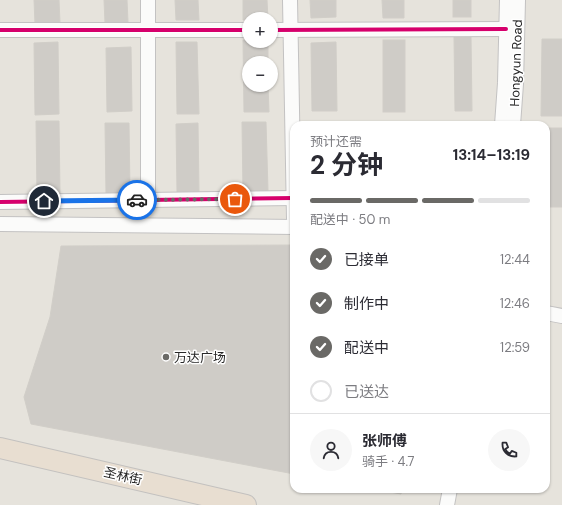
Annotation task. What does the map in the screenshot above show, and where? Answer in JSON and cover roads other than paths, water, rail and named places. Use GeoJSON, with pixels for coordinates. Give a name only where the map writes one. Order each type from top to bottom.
{"type":"FeatureCollection","features":[{"type":"Feature","properties":{"kind":"highway","name":"圣林街"},"geometry":{"type":"LineString","coordinates":[[0,448],[246,505]]}},
{"type":"Feature","properties":{"kind":"street"},"geometry":{"type":"LineString","coordinates":[[148,0],[148,200]]}},
{"type":"Feature","properties":{"kind":"street"},"geometry":{"type":"LineString","coordinates":[[290,0],[289,30],[292,121]]}},
{"type":"Feature","properties":{"kind":"street","name":"Hongyun Road"},"geometry":{"type":"LineString","coordinates":[[502,121],[507,0]]}},
{"type":"Feature","properties":{"kind":"street","name":"Hongyun Road"},"geometry":{"type":"LineString","coordinates":[[513,121],[516,84],[518,0]]}},
{"type":"Feature","properties":{"kind":"street"},"geometry":{"type":"LineString","coordinates":[[278,30],[506,29]]}},
{"type":"Feature","properties":{"kind":"street"},"geometry":{"type":"LineString","coordinates":[[0,30],[242,30]]}},
{"type":"Feature","properties":{"kind":"street"},"geometry":{"type":"LineString","coordinates":[[0,202],[290,198]]}},
{"type":"Feature","properties":{"kind":"street"},"geometry":{"type":"LineString","coordinates":[[0,224],[290,227]]}},
{"type":"Feature","properties":{"kind":"street"},"geometry":{"type":"LineString","coordinates":[[550,314],[562,316]]}},
{"type":"Feature","properties":{"kind":"street"},"geometry":{"type":"LineString","coordinates":[[446,505],[449,493]]}},
{"type":"Feature","properties":{"kind":"place","name":"万达广场"},"geometry":{"type":"Point","coordinates":[166,357]}}]}
